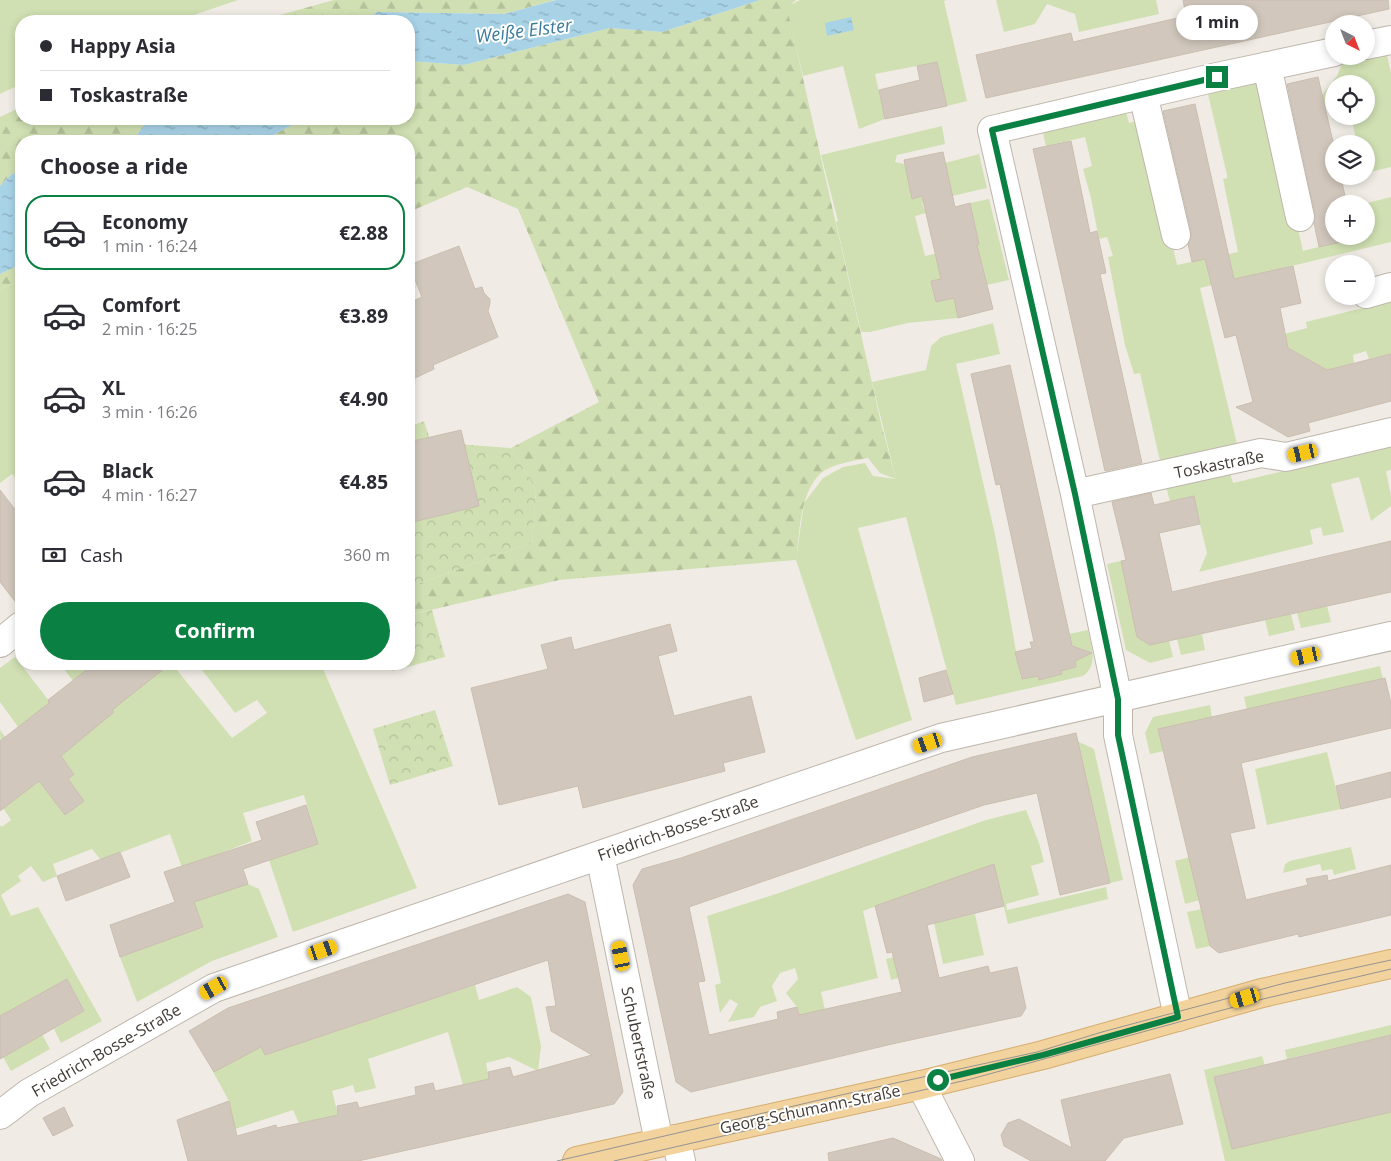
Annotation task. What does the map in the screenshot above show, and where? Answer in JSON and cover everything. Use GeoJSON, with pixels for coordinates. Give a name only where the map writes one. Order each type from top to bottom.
{"type":"FeatureCollection","features":[{"type":"Feature","properties":{"kind":"main road","name":"Georg-Schumann-Straße"},"geometry":{"type":"LineString","coordinates":[[577,1161],[672,1147],[1043,1055],[1262,993],[1391,964]]}},
{"type":"Feature","properties":{"kind":"street"},"geometry":{"type":"LineString","coordinates":[[1178,1017],[1118,735],[1118,699],[1075,494],[992,130],[1325,54]]}},
{"type":"Feature","properties":{"kind":"street"},"geometry":{"type":"LineString","coordinates":[[1266,66],[1300,218]]}},
{"type":"Feature","properties":{"kind":"street"},"geometry":{"type":"LineString","coordinates":[[1143,94],[1176,236]]}},
{"type":"Feature","properties":{"kind":"street"},"geometry":{"type":"LineString","coordinates":[[1375,292],[1391,288]]}},
{"type":"Feature","properties":{"kind":"street","name":"Toskastraße"},"geometry":{"type":"LineString","coordinates":[[1075,494],[1261,453],[1286,457],[1391,432]]}},
{"type":"Feature","properties":{"kind":"street"},"geometry":{"type":"LineString","coordinates":[[0,643],[15,631]]}},
{"type":"Feature","properties":{"kind":"street","name":"Friedrich-Bosse-Straße"},"geometry":{"type":"LineString","coordinates":[[0,1115],[29,1093],[214,988],[600,855],[941,738],[1391,636]]}},
{"type":"Feature","properties":{"kind":"street","name":"Schubertstraße"},"geometry":{"type":"LineString","coordinates":[[600,855],[672,1147]]}},
{"type":"Feature","properties":{"kind":"street"},"geometry":{"type":"LineString","coordinates":[[921,1085],[960,1161]]}},
{"type":"Feature","properties":{"kind":"green space"},"geometry":{"type":"Polygon","coordinates":[[[0,0],[238,0],[194,15],[15,15],[15,87],[0,94],[0,0]]]}},
{"type":"Feature","properties":{"kind":"green space"},"geometry":{"type":"Polygon","coordinates":[[[334,0],[555,0],[504,14],[377,12],[373,15],[280,15],[334,0]]]}},
{"type":"Feature","properties":{"kind":"green space"},"geometry":{"type":"Polygon","coordinates":[[[760,0],[796,0],[787,8],[882,427],[896,479],[880,473],[868,458],[836,465],[820,474],[808,492],[804,503],[796,560],[559,580],[415,614],[415,585],[532,543],[536,490],[511,448],[599,402],[518,209],[467,187],[415,209],[415,135],[273,135],[292,125],[415,125],[415,61],[464,65],[610,28],[662,32],[760,0]]]}},
{"type":"Feature","properties":{"kind":"green space"},"geometry":{"type":"Polygon","coordinates":[[[800,0],[947,0],[944,1],[967,101],[947,106],[937,62],[875,74],[885,119],[859,129],[843,66],[803,76],[786,7],[800,0]]]}},
{"type":"Feature","properties":{"kind":"green space"},"geometry":{"type":"Polygon","coordinates":[[[996,0],[1156,0],[1159,14],[1079,32],[1075,14],[1047,4],[1035,24],[1004,32],[996,0]]]}},
{"type":"Feature","properties":{"kind":"green space"},"geometry":{"type":"Polygon","coordinates":[[[1386,50],[1391,73],[1391,167],[1375,171],[1375,135],[1355,135],[1353,125],[1375,125],[1375,75],[1337,75],[1342,65],[1375,65],[1375,53],[1386,50]]]}},
{"type":"Feature","properties":{"kind":"green space"},"geometry":{"type":"Polygon","coordinates":[[[1264,77],[1303,251],[1326,245],[1375,245],[1375,201],[1391,197],[1391,242],[1337,255],[1325,255],[1325,258],[1200,288],[1237,444],[1160,461],[1140,373],[1134,374],[1125,345],[1108,257],[1113,256],[1107,237],[1099,239],[1083,169],[1092,166],[1085,137],[1046,146],[1042,128],[1125,108],[1129,123],[1144,119],[1177,265],[1238,252],[1223,179],[1227,178],[1227,175],[1207,90],[1264,77]]]}},
{"type":"Feature","properties":{"kind":"green space"},"geometry":{"type":"Polygon","coordinates":[[[1325,91],[1325,103],[1324,103],[1322,95],[1325,91]]]}},
{"type":"Feature","properties":{"kind":"green space"},"geometry":{"type":"Polygon","coordinates":[[[15,110],[15,125],[144,125],[137,135],[15,135],[15,173],[0,186],[0,117],[15,110]]]}},
{"type":"Feature","properties":{"kind":"green space"},"geometry":{"type":"Polygon","coordinates":[[[942,126],[945,144],[897,155],[895,162],[905,164],[912,198],[951,190],[945,163],[979,154],[987,188],[922,203],[926,213],[915,216],[925,256],[979,244],[970,203],[989,199],[1009,280],[987,285],[982,269],[932,281],[954,298],[958,318],[908,323],[870,332],[861,332],[836,222],[838,221],[821,155],[942,126]]]}},
{"type":"Feature","properties":{"kind":"green space"},"geometry":{"type":"Polygon","coordinates":[[[15,267],[15,283],[0,289],[0,274],[15,267]]]}},
{"type":"Feature","properties":{"kind":"green space"},"geometry":{"type":"Polygon","coordinates":[[[15,283],[15,477],[12,474],[0,483],[0,289],[15,283]]]}},
{"type":"Feature","properties":{"kind":"green space"},"geometry":{"type":"Polygon","coordinates":[[[1391,301],[1391,354],[1369,359],[1366,351],[1353,355],[1354,363],[1327,370],[1288,348],[1287,343],[1241,354],[1239,346],[1307,328],[1306,322],[1391,301]]]}},
{"type":"Feature","properties":{"kind":"green space"},"geometry":{"type":"Polygon","coordinates":[[[993,323],[1000,354],[956,364],[996,539],[1021,679],[1038,676],[1039,680],[1062,674],[1061,671],[1076,667],[1075,661],[1078,659],[1069,634],[1088,630],[1093,655],[1091,666],[1083,676],[956,705],[906,517],[858,528],[912,720],[856,740],[796,560],[804,503],[823,478],[843,467],[865,463],[873,476],[896,479],[872,382],[926,370],[931,346],[941,337],[993,323]]]}},
{"type":"Feature","properties":{"kind":"green space"},"geometry":{"type":"Polygon","coordinates":[[[424,421],[431,442],[511,448],[536,490],[532,543],[415,585],[415,425],[424,421]]]}},
{"type":"Feature","properties":{"kind":"green space"},"geometry":{"type":"Polygon","coordinates":[[[1391,446],[1391,470],[1386,471],[1391,506],[1371,521],[1359,477],[1331,484],[1344,532],[1323,536],[1321,527],[1310,530],[1313,544],[1199,572],[1207,553],[1200,524],[1170,502],[1166,486],[1229,470],[1233,483],[1391,446]]]}},
{"type":"Feature","properties":{"kind":"green space"},"geometry":{"type":"Polygon","coordinates":[[[1121,561],[1137,637],[1150,645],[1169,640],[1173,657],[1150,663],[1126,650],[1107,564],[1121,561]]]}},
{"type":"Feature","properties":{"kind":"green space"},"geometry":{"type":"Polygon","coordinates":[[[1327,606],[1331,622],[1301,628],[1297,613],[1327,606]]]}},
{"type":"Feature","properties":{"kind":"green space"},"geometry":{"type":"Polygon","coordinates":[[[432,610],[445,657],[415,665],[415,614],[432,610]]]}},
{"type":"Feature","properties":{"kind":"green space"},"geometry":{"type":"Polygon","coordinates":[[[1291,614],[1295,630],[1269,636],[1265,620],[1291,614]]]}},
{"type":"Feature","properties":{"kind":"green space"},"geometry":{"type":"Polygon","coordinates":[[[1202,634],[1205,650],[1181,655],[1177,639],[1202,634]]]}},
{"type":"Feature","properties":{"kind":"green space"},"geometry":{"type":"Polygon","coordinates":[[[15,657],[15,670],[25,670],[67,724],[114,712],[88,679],[78,687],[65,670],[100,670],[111,683],[158,670],[177,670],[232,738],[267,713],[257,700],[235,713],[202,670],[324,670],[417,888],[293,932],[269,860],[318,844],[304,795],[243,813],[252,841],[211,857],[248,884],[259,889],[278,937],[212,961],[137,1002],[120,957],[203,927],[170,834],[101,860],[92,849],[53,864],[57,876],[43,882],[31,866],[18,876],[21,881],[1,895],[11,916],[38,907],[102,1021],[61,1043],[54,1029],[84,1011],[67,980],[25,1003],[50,1049],[11,1071],[3,1057],[0,1016],[0,825],[2,827],[11,820],[3,808],[0,730],[65,815],[84,801],[68,779],[74,773],[61,756],[74,745],[45,707],[18,727],[0,702],[0,668],[15,657]]]}},
{"type":"Feature","properties":{"kind":"green space"},"geometry":{"type":"Polygon","coordinates":[[[1380,666],[1383,679],[1247,710],[1244,697],[1380,666]]]}},
{"type":"Feature","properties":{"kind":"green space"},"geometry":{"type":"Polygon","coordinates":[[[1210,705],[1212,717],[1164,751],[1150,754],[1145,733],[1153,717],[1210,705]]]}},
{"type":"Feature","properties":{"kind":"green space"},"geometry":{"type":"Polygon","coordinates":[[[435,710],[453,766],[390,785],[373,729],[435,710]]]}},
{"type":"Feature","properties":{"kind":"green space"},"geometry":{"type":"Polygon","coordinates":[[[1077,741],[1094,749],[1123,880],[1110,883],[1077,741]]]}},
{"type":"Feature","properties":{"kind":"green space"},"geometry":{"type":"Polygon","coordinates":[[[1327,752],[1341,809],[1267,825],[1255,769],[1327,752]]]}},
{"type":"Feature","properties":{"kind":"green space"},"geometry":{"type":"Polygon","coordinates":[[[1026,810],[1044,862],[1031,866],[1039,895],[1006,904],[1007,910],[1106,887],[1108,899],[1008,924],[994,864],[863,911],[878,978],[821,992],[825,1010],[800,1016],[797,1007],[786,993],[798,979],[795,968],[780,973],[772,986],[777,1001],[760,1007],[754,1017],[728,1022],[738,1004],[730,999],[720,1013],[715,985],[721,983],[707,916],[776,894],[986,820],[1026,810]]]}},
{"type":"Feature","properties":{"kind":"green space"},"geometry":{"type":"Polygon","coordinates":[[[1351,847],[1356,869],[1334,875],[1332,869],[1322,871],[1320,864],[1283,873],[1285,864],[1290,861],[1351,847]]]}},
{"type":"Feature","properties":{"kind":"green space"},"geometry":{"type":"Polygon","coordinates":[[[1190,857],[1200,900],[1185,904],[1175,861],[1190,857]]]}},
{"type":"Feature","properties":{"kind":"green space"},"geometry":{"type":"Polygon","coordinates":[[[1202,909],[1210,946],[1196,949],[1187,912],[1202,909]]]}},
{"type":"Feature","properties":{"kind":"green space"},"geometry":{"type":"Polygon","coordinates":[[[975,914],[984,955],[943,964],[934,923],[975,914]]]}},
{"type":"Feature","properties":{"kind":"green space"},"geometry":{"type":"Polygon","coordinates":[[[908,954],[913,974],[891,980],[886,959],[908,954]]]}},
{"type":"Feature","properties":{"kind":"green space"},"geometry":{"type":"Polygon","coordinates":[[[475,985],[479,1000],[517,987],[531,997],[541,1046],[538,1071],[509,1057],[486,1063],[489,1079],[463,1085],[448,1032],[368,1059],[376,1088],[355,1093],[353,1085],[332,1091],[338,1115],[299,1123],[293,1110],[235,1129],[229,1101],[211,1068],[234,1055],[261,1047],[265,1055],[475,985]]]}},
{"type":"Feature","properties":{"kind":"green space"},"geometry":{"type":"Polygon","coordinates":[[[1391,1025],[1391,1038],[1390,1035],[1291,1058],[1288,1064],[1285,1050],[1391,1025]]]}},
{"type":"Feature","properties":{"kind":"green space"},"geometry":{"type":"Polygon","coordinates":[[[1262,1056],[1266,1069],[1257,1066],[1214,1077],[1227,1126],[1391,1112],[1391,1161],[1225,1161],[1204,1070],[1262,1056]]]}},
{"type":"Feature","properties":{"kind":"water","name":"Weiße Elster"},"geometry":{"type":"Polygon","coordinates":[[[556,0],[760,0],[662,32],[610,28],[464,65],[415,61],[415,15],[373,15],[377,12],[504,14],[556,0]]]}},
{"type":"Feature","properties":{"kind":"water"},"geometry":{"type":"Polygon","coordinates":[[[851,17],[854,30],[827,36],[825,23],[851,17]]]}},
{"type":"Feature","properties":{"kind":"water"},"geometry":{"type":"Polygon","coordinates":[[[144,125],[292,125],[273,135],[137,135],[144,125]]]}},
{"type":"Feature","properties":{"kind":"water"},"geometry":{"type":"Polygon","coordinates":[[[15,173],[15,267],[0,274],[0,186],[15,173]]]}},
{"type":"Feature","properties":{"kind":"building"},"geometry":{"type":"Polygon","coordinates":[[[1183,0],[1388,0],[1389,9],[1362,15],[1325,15],[1325,23],[986,98],[976,55],[1071,33],[1073,42],[1186,16],[1183,0]]]}},
{"type":"Feature","properties":{"kind":"building"},"geometry":{"type":"Polygon","coordinates":[[[937,62],[947,106],[885,119],[879,90],[920,80],[917,66],[937,62]]]}},
{"type":"Feature","properties":{"kind":"building"},"geometry":{"type":"Polygon","coordinates":[[[1318,77],[1325,107],[1325,125],[1329,125],[1331,135],[1325,135],[1325,185],[1343,185],[1345,195],[1325,195],[1325,245],[1328,245],[1319,247],[1314,223],[1315,214],[1287,84],[1318,77]]]}},
{"type":"Feature","properties":{"kind":"building"},"geometry":{"type":"Polygon","coordinates":[[[1195,104],[1234,279],[1293,266],[1301,303],[1280,308],[1288,348],[1327,370],[1391,354],[1391,401],[1308,423],[1310,431],[1288,437],[1236,407],[1253,402],[1236,335],[1225,338],[1205,259],[1192,262],[1188,244],[1191,239],[1191,231],[1163,111],[1195,104]]]}},
{"type":"Feature","properties":{"kind":"building"},"geometry":{"type":"Polygon","coordinates":[[[1071,141],[1090,233],[1097,231],[1106,273],[1100,274],[1142,463],[1105,471],[1033,149],[1071,141]]]}},
{"type":"Feature","properties":{"kind":"building"},"geometry":{"type":"Polygon","coordinates":[[[943,152],[955,207],[970,203],[979,244],[977,245],[993,309],[958,318],[954,298],[936,302],[931,281],[941,279],[922,196],[912,199],[904,160],[943,152]]]}},
{"type":"Feature","properties":{"kind":"building"},"geometry":{"type":"Polygon","coordinates":[[[459,246],[475,289],[482,287],[484,293],[490,299],[488,311],[498,337],[433,365],[434,369],[415,378],[415,300],[422,297],[415,280],[415,263],[459,246]]]}},
{"type":"Feature","properties":{"kind":"building"},"geometry":{"type":"Polygon","coordinates":[[[1010,365],[1072,646],[1092,653],[1075,661],[1076,667],[1061,671],[1062,674],[1039,680],[1038,676],[1022,679],[1015,652],[1032,648],[1030,642],[1034,642],[1000,484],[996,485],[971,374],[1010,365]]]}},
{"type":"Feature","properties":{"kind":"building"},"geometry":{"type":"Polygon","coordinates":[[[461,430],[479,506],[415,522],[415,441],[461,430]]]}},
{"type":"Feature","properties":{"kind":"building"},"geometry":{"type":"Polygon","coordinates":[[[0,490],[15,509],[15,601],[0,582],[0,490]]]}},
{"type":"Feature","properties":{"kind":"building"},"geometry":{"type":"Polygon","coordinates":[[[1151,493],[1154,505],[1194,496],[1200,524],[1159,533],[1172,592],[1391,541],[1391,592],[1150,645],[1137,637],[1121,561],[1126,560],[1112,502],[1151,493]]]}},
{"type":"Feature","properties":{"kind":"building"},"geometry":{"type":"Polygon","coordinates":[[[670,624],[677,651],[658,656],[674,716],[751,696],[765,752],[723,763],[725,771],[583,808],[578,786],[499,805],[471,688],[548,669],[541,645],[571,637],[574,650],[670,624]]]}},
{"type":"Feature","properties":{"kind":"building"},"geometry":{"type":"Polygon","coordinates":[[[86,670],[162,670],[112,710],[114,712],[61,756],[74,774],[68,779],[84,801],[65,815],[39,781],[0,811],[0,741],[49,703],[48,700],[86,670]]]}},
{"type":"Feature","properties":{"kind":"building"},"geometry":{"type":"Polygon","coordinates":[[[946,670],[953,694],[924,702],[919,678],[946,670]]]}},
{"type":"Feature","properties":{"kind":"building"},"geometry":{"type":"Polygon","coordinates":[[[1385,678],[1391,703],[1391,728],[1241,763],[1255,828],[1230,833],[1246,900],[1308,885],[1306,879],[1327,875],[1328,881],[1391,865],[1391,915],[1299,937],[1298,934],[1219,953],[1210,946],[1158,729],[1385,678]]]}},
{"type":"Feature","properties":{"kind":"building"},"geometry":{"type":"Polygon","coordinates":[[[1076,733],[1110,883],[1060,895],[1037,793],[984,805],[689,907],[705,981],[698,982],[709,1035],[778,1019],[777,1012],[797,1007],[799,1015],[902,992],[892,952],[887,953],[875,906],[994,864],[1004,906],[927,925],[939,978],[988,966],[990,973],[1017,967],[1026,1008],[1021,1016],[892,1044],[691,1092],[676,1082],[633,885],[642,869],[681,858],[972,757],[1076,733]]]}},
{"type":"Feature","properties":{"kind":"building"},"geometry":{"type":"Polygon","coordinates":[[[1391,772],[1391,797],[1341,809],[1336,786],[1391,772]]]}},
{"type":"Feature","properties":{"kind":"building"},"geometry":{"type":"Polygon","coordinates":[[[306,805],[318,844],[243,869],[248,884],[194,902],[203,927],[120,957],[110,925],[175,902],[164,872],[262,840],[256,822],[306,805]]]}},
{"type":"Feature","properties":{"kind":"building"},"geometry":{"type":"Polygon","coordinates":[[[120,852],[130,877],[66,901],[57,876],[120,852]]]}},
{"type":"Feature","properties":{"kind":"building"},"geometry":{"type":"Polygon","coordinates":[[[568,894],[585,902],[623,1092],[614,1104],[358,1161],[188,1161],[177,1120],[229,1101],[237,1136],[276,1125],[277,1128],[338,1115],[337,1106],[357,1102],[359,1108],[416,1095],[415,1087],[433,1083],[435,1091],[489,1079],[488,1072],[510,1067],[513,1077],[592,1055],[551,1031],[546,1007],[556,1006],[548,960],[265,1055],[261,1047],[214,1072],[189,1031],[228,1008],[568,894]]]}},
{"type":"Feature","properties":{"kind":"building"},"geometry":{"type":"Polygon","coordinates":[[[67,979],[84,1011],[0,1059],[0,1016],[67,979]]]}},
{"type":"Feature","properties":{"kind":"building"},"geometry":{"type":"Polygon","coordinates":[[[1391,1035],[1391,1112],[1232,1149],[1214,1077],[1391,1035]]]}},
{"type":"Feature","properties":{"kind":"building"},"geometry":{"type":"Polygon","coordinates":[[[1170,1074],[1183,1124],[1124,1138],[1105,1161],[1031,1161],[1004,1146],[1001,1135],[1008,1123],[1019,1119],[1072,1148],[1061,1100],[1170,1074]]]}},
{"type":"Feature","properties":{"kind":"building"},"geometry":{"type":"Polygon","coordinates":[[[64,1107],[73,1126],[53,1136],[43,1118],[64,1107]]]}},
{"type":"Feature","properties":{"kind":"building"},"geometry":{"type":"Polygon","coordinates":[[[893,1138],[942,1161],[829,1161],[828,1153],[893,1138]]]}},
{"type":"Feature","properties":{"kind":"tram line"},"geometry":{"type":"LineString","coordinates":[[557,1161],[1037,1052],[1102,1032],[1285,983],[1391,960]]}},
{"type":"Feature","properties":{"kind":"tram line"},"geometry":{"type":"LineString","coordinates":[[614,1161],[971,1079],[1263,999],[1391,969]]}},
{"type":"Feature","properties":{"kind":"route"},"geometry":{"type":"LineString","coordinates":[[938,1080],[1043,1055],[1178,1017],[1118,735],[1118,699],[1079,513],[992,130],[1217,77]]}}]}
